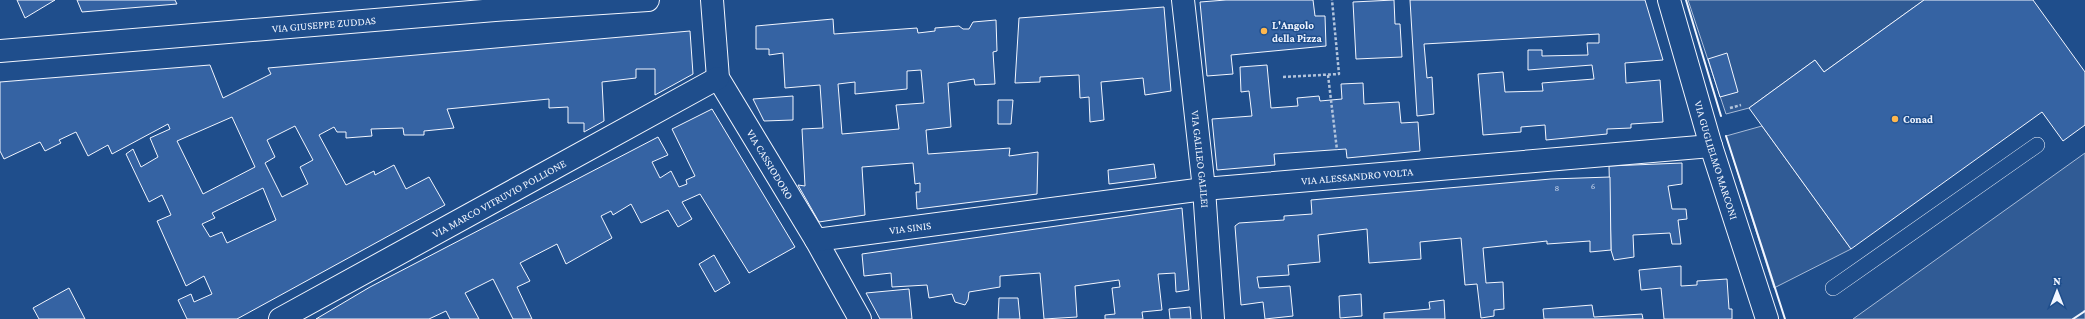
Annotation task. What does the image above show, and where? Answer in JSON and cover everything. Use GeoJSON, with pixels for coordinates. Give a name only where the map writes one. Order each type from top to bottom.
{"type":"FeatureCollection","features":[{"type":"Feature","properties":{"kind":"street","name":"VIA GIUSEPPE ZUDDAS"},"geometry":{"type":"LineString","coordinates":[[0,51],[495,10],[648,0]]}},
{"type":"Feature","properties":{"kind":"street","name":"VIA CASSIODORO"},"geometry":{"type":"LineString","coordinates":[[712,0],[718,78],[816,240],[860,319]]}},
{"type":"Feature","properties":{"kind":"street","name":"VIA GALILEO GALILEI"},"geometry":{"type":"LineString","coordinates":[[1183,0],[1204,189],[1213,319]]}},
{"type":"Feature","properties":{"kind":"street","name":"VIA GUGLIELMO MARCONI"},"geometry":{"type":"LineString","coordinates":[[1669,0],[1711,146],[1768,319]]}},
{"type":"Feature","properties":{"kind":"street","name":"VIA MARCO VITRUVIO POLLIONE"},"geometry":{"type":"LineString","coordinates":[[280,319],[718,78]]}},
{"type":"Feature","properties":{"kind":"street","name":"VIA ALESSANDRO VOLTA"},"geometry":{"type":"LineString","coordinates":[[1003,214],[1204,189],[1711,146]]}},
{"type":"Feature","properties":{"kind":"street","name":"VIA SINIS"},"geometry":{"type":"LineString","coordinates":[[816,240],[1003,214]]}},
{"type":"Feature","properties":{"kind":"lane"},"geometry":{"type":"LineString","coordinates":[[1833,288],[2037,145]]}},
{"type":"Feature","properties":{"kind":"path"},"geometry":{"type":"LineString","coordinates":[[1283,77],[1340,74],[1332,0]]}},
{"type":"Feature","properties":{"kind":"path"},"geometry":{"type":"LineString","coordinates":[[1328,75],[1340,177]]}},
{"type":"Feature","properties":{"kind":"shaded area"},"geometry":{"type":"Polygon","coordinates":[[[1688,0],[1924,0],[1824,72],[1815,60],[1749,108],[1726,114],[1688,0]]]}},
{"type":"Feature","properties":{"kind":"shaded area"},"geometry":{"type":"Polygon","coordinates":[[[1762,126],[1851,249],[1774,288],[1726,136],[1762,126]]]}},
{"type":"Feature","properties":{"kind":"shaded area"},"geometry":{"type":"Polygon","coordinates":[[[2085,153],[2085,319],[1853,319],[2085,153]]]}},
{"type":"Feature","properties":{"kind":"building"},"geometry":{"type":"Polygon","coordinates":[[[17,0],[55,0],[25,18],[17,0]]]}},
{"type":"Feature","properties":{"kind":"building"},"geometry":{"type":"Polygon","coordinates":[[[77,0],[175,0],[177,4],[82,12],[77,0]]]}},
{"type":"Feature","properties":{"kind":"building","name":"L'Angolo della Pizza"},"geometry":{"type":"Polygon","coordinates":[[[1226,0],[1313,0],[1315,16],[1325,16],[1326,46],[1231,55],[1233,74],[1207,76],[1200,2],[1226,0]]]}},
{"type":"Feature","properties":{"kind":"building"},"geometry":{"type":"Polygon","coordinates":[[[1394,0],[1395,24],[1400,24],[1402,57],[1356,59],[1353,2],[1394,0]]]}},
{"type":"Feature","properties":{"kind":"building"},"geometry":{"type":"Polygon","coordinates":[[[1410,0],[1645,0],[1663,60],[1625,63],[1626,83],[1660,80],[1663,122],[1631,124],[1631,128],[1607,129],[1607,134],[1546,140],[1545,125],[1521,127],[1521,132],[1483,135],[1478,74],[1503,72],[1505,92],[1543,91],[1542,83],[1594,79],[1592,65],[1528,70],[1528,50],[1542,50],[1542,56],[1588,55],[1587,43],[1599,43],[1599,34],[1424,44],[1427,78],[1432,77],[1434,114],[1417,116],[1410,0]]]}},
{"type":"Feature","properties":{"kind":"building","name":"Conad"},"geometry":{"type":"Polygon","coordinates":[[[1924,0],[2033,0],[2085,72],[2085,125],[2063,141],[2042,112],[1851,249],[1749,108],[1815,60],[1824,72],[1924,0]]]}},
{"type":"Feature","properties":{"kind":"building"},"geometry":{"type":"Polygon","coordinates":[[[1164,7],[1171,91],[1145,95],[1143,78],[1101,82],[1104,120],[1090,122],[1089,97],[1080,98],[1079,75],[1040,77],[1040,82],[1015,83],[1019,18],[1164,7]]]}},
{"type":"Feature","properties":{"kind":"building"},"geometry":{"type":"Polygon","coordinates":[[[833,19],[834,34],[917,28],[918,33],[935,31],[935,28],[959,26],[963,29],[969,29],[973,22],[996,20],[997,51],[993,52],[995,84],[975,85],[974,79],[948,83],[951,127],[926,130],[928,154],[1010,148],[1009,156],[1038,152],[1037,194],[917,209],[916,192],[920,192],[920,183],[915,184],[913,163],[862,167],[865,215],[819,222],[798,185],[805,186],[802,129],[823,128],[820,85],[785,88],[783,53],[769,55],[769,49],[756,49],[756,26],[833,19]],[[921,70],[907,71],[907,89],[855,94],[855,82],[838,84],[842,134],[899,129],[896,105],[924,103],[921,70]]]}},
{"type":"Feature","properties":{"kind":"building"},"geometry":{"type":"Polygon","coordinates":[[[690,31],[693,74],[655,95],[655,69],[636,69],[636,78],[602,82],[604,121],[584,132],[584,123],[568,123],[568,107],[549,108],[549,99],[447,109],[454,128],[424,131],[424,135],[404,135],[403,128],[371,129],[372,136],[346,138],[346,132],[337,132],[334,127],[319,135],[346,185],[374,171],[375,175],[394,165],[406,189],[429,177],[445,205],[237,319],[187,319],[178,300],[191,294],[194,302],[212,294],[204,276],[186,286],[157,221],[171,215],[162,195],[149,202],[126,154],[133,149],[141,167],[158,157],[150,138],[170,129],[168,124],[112,154],[108,145],[88,156],[76,132],[59,140],[61,143],[45,151],[40,142],[4,159],[0,151],[0,82],[210,65],[223,98],[271,74],[268,68],[690,31]],[[232,117],[177,141],[203,194],[255,167],[232,117]],[[295,126],[267,140],[275,157],[265,163],[282,197],[308,184],[300,167],[313,160],[295,126]],[[263,188],[212,213],[215,218],[202,224],[210,237],[222,232],[227,243],[276,220],[263,188]]]}},
{"type":"Feature","properties":{"kind":"building"},"geometry":{"type":"Polygon","coordinates":[[[1727,53],[1738,92],[1720,97],[1708,59],[1727,53]]]}},
{"type":"Feature","properties":{"kind":"building"},"geometry":{"type":"Polygon","coordinates":[[[1267,65],[1271,108],[1298,106],[1297,98],[1319,96],[1320,101],[1342,99],[1341,84],[1363,83],[1364,104],[1399,102],[1401,123],[1418,122],[1420,151],[1347,158],[1346,149],[1274,154],[1275,165],[1217,170],[1212,119],[1252,116],[1249,91],[1241,92],[1240,67],[1267,65]]]}},
{"type":"Feature","properties":{"kind":"building"},"geometry":{"type":"Polygon","coordinates":[[[793,96],[793,120],[764,121],[753,99],[793,96]]]}},
{"type":"Feature","properties":{"kind":"building"},"geometry":{"type":"Polygon","coordinates":[[[998,100],[1013,100],[1011,124],[998,124],[998,100]]]}},
{"type":"Feature","properties":{"kind":"building"},"geometry":{"type":"Polygon","coordinates":[[[712,109],[795,247],[749,273],[700,194],[682,202],[692,219],[678,227],[668,210],[641,223],[631,204],[613,215],[611,211],[601,216],[612,238],[566,264],[557,244],[520,263],[530,281],[517,287],[532,319],[513,319],[493,279],[465,293],[479,319],[450,319],[446,311],[429,319],[316,319],[370,287],[658,137],[668,155],[652,162],[660,178],[671,171],[679,187],[687,184],[686,180],[695,176],[672,129],[712,109]]]}},
{"type":"Feature","properties":{"kind":"building"},"geometry":{"type":"Polygon","coordinates":[[[1682,163],[1682,184],[1668,186],[1672,209],[1686,209],[1687,219],[1678,220],[1681,244],[1672,244],[1670,233],[1633,235],[1634,257],[1614,260],[1611,250],[1609,166],[1682,163]]]}},
{"type":"Feature","properties":{"kind":"building"},"geometry":{"type":"Polygon","coordinates":[[[1154,164],[1156,178],[1109,184],[1108,170],[1154,164]]]}},
{"type":"Feature","properties":{"kind":"building"},"geometry":{"type":"Polygon","coordinates":[[[1610,177],[1611,250],[1590,252],[1590,241],[1547,244],[1547,241],[1483,248],[1486,283],[1503,282],[1504,309],[1494,310],[1494,316],[1481,318],[1477,284],[1465,285],[1461,238],[1420,242],[1421,259],[1369,263],[1367,229],[1318,235],[1320,262],[1288,265],[1289,275],[1257,277],[1259,288],[1290,286],[1293,316],[1265,319],[1263,302],[1241,305],[1235,226],[1239,223],[1284,220],[1284,216],[1312,214],[1311,200],[1551,179],[1610,177]]]}},
{"type":"Feature","properties":{"kind":"building"},"geometry":{"type":"Polygon","coordinates":[[[1182,208],[1189,290],[1176,292],[1175,273],[1158,274],[1162,310],[1142,312],[1143,319],[1105,319],[1105,315],[1115,314],[1112,288],[1120,287],[1119,280],[1075,286],[1077,317],[1044,319],[1040,273],[1000,276],[1000,287],[969,292],[968,300],[965,305],[955,302],[952,294],[929,298],[927,285],[892,287],[891,273],[864,276],[862,254],[1182,208]]]}},
{"type":"Feature","properties":{"kind":"building"},"geometry":{"type":"Polygon","coordinates":[[[714,255],[730,283],[715,292],[699,264],[714,255]]]}},
{"type":"Feature","properties":{"kind":"building"},"geometry":{"type":"Polygon","coordinates":[[[1681,266],[1681,286],[1697,285],[1697,281],[1727,279],[1729,309],[1732,309],[1732,319],[1664,319],[1661,288],[1641,290],[1639,270],[1681,266]]]}},
{"type":"Feature","properties":{"kind":"building"},"geometry":{"type":"Polygon","coordinates":[[[69,288],[85,319],[39,319],[33,308],[69,288]]]}},
{"type":"Feature","properties":{"kind":"building"},"geometry":{"type":"Polygon","coordinates":[[[909,289],[912,319],[880,319],[866,293],[909,289]]]}},
{"type":"Feature","properties":{"kind":"building"},"geometry":{"type":"Polygon","coordinates":[[[1361,294],[1362,316],[1340,318],[1339,296],[1361,294]]]}},
{"type":"Feature","properties":{"kind":"building"},"geometry":{"type":"Polygon","coordinates":[[[999,298],[1018,298],[1020,319],[998,319],[999,298]]]}},
{"type":"Feature","properties":{"kind":"building"},"geometry":{"type":"Polygon","coordinates":[[[1444,300],[1445,319],[1384,319],[1384,313],[1430,309],[1429,302],[1444,300]]]}},
{"type":"Feature","properties":{"kind":"building"},"geometry":{"type":"Polygon","coordinates":[[[1592,305],[1594,317],[1642,314],[1643,319],[1544,319],[1543,309],[1592,305]]]}},
{"type":"Feature","properties":{"kind":"building"},"geometry":{"type":"Polygon","coordinates":[[[1190,307],[1191,319],[1170,319],[1169,309],[1190,307]]]}},
{"type":"Feature","properties":{"kind":"wall"},"geometry":{"type":"LineString","coordinates":[[1686,0],[1721,116]]}},
{"type":"Feature","properties":{"kind":"wall"},"geometry":{"type":"LineString","coordinates":[[1726,136],[1785,319]]}},
{"type":"Feature","properties":{"kind":"wall"},"geometry":{"type":"LineString","coordinates":[[2073,319],[2085,311]]}},
{"type":"Feature","properties":{"kind":"place","name":"L'Angolo della Pizza"},"geometry":{"type":"Point","coordinates":[1264,31]}},
{"type":"Feature","properties":{"kind":"place","name":"Conad"},"geometry":{"type":"Point","coordinates":[1895,119]}}]}
